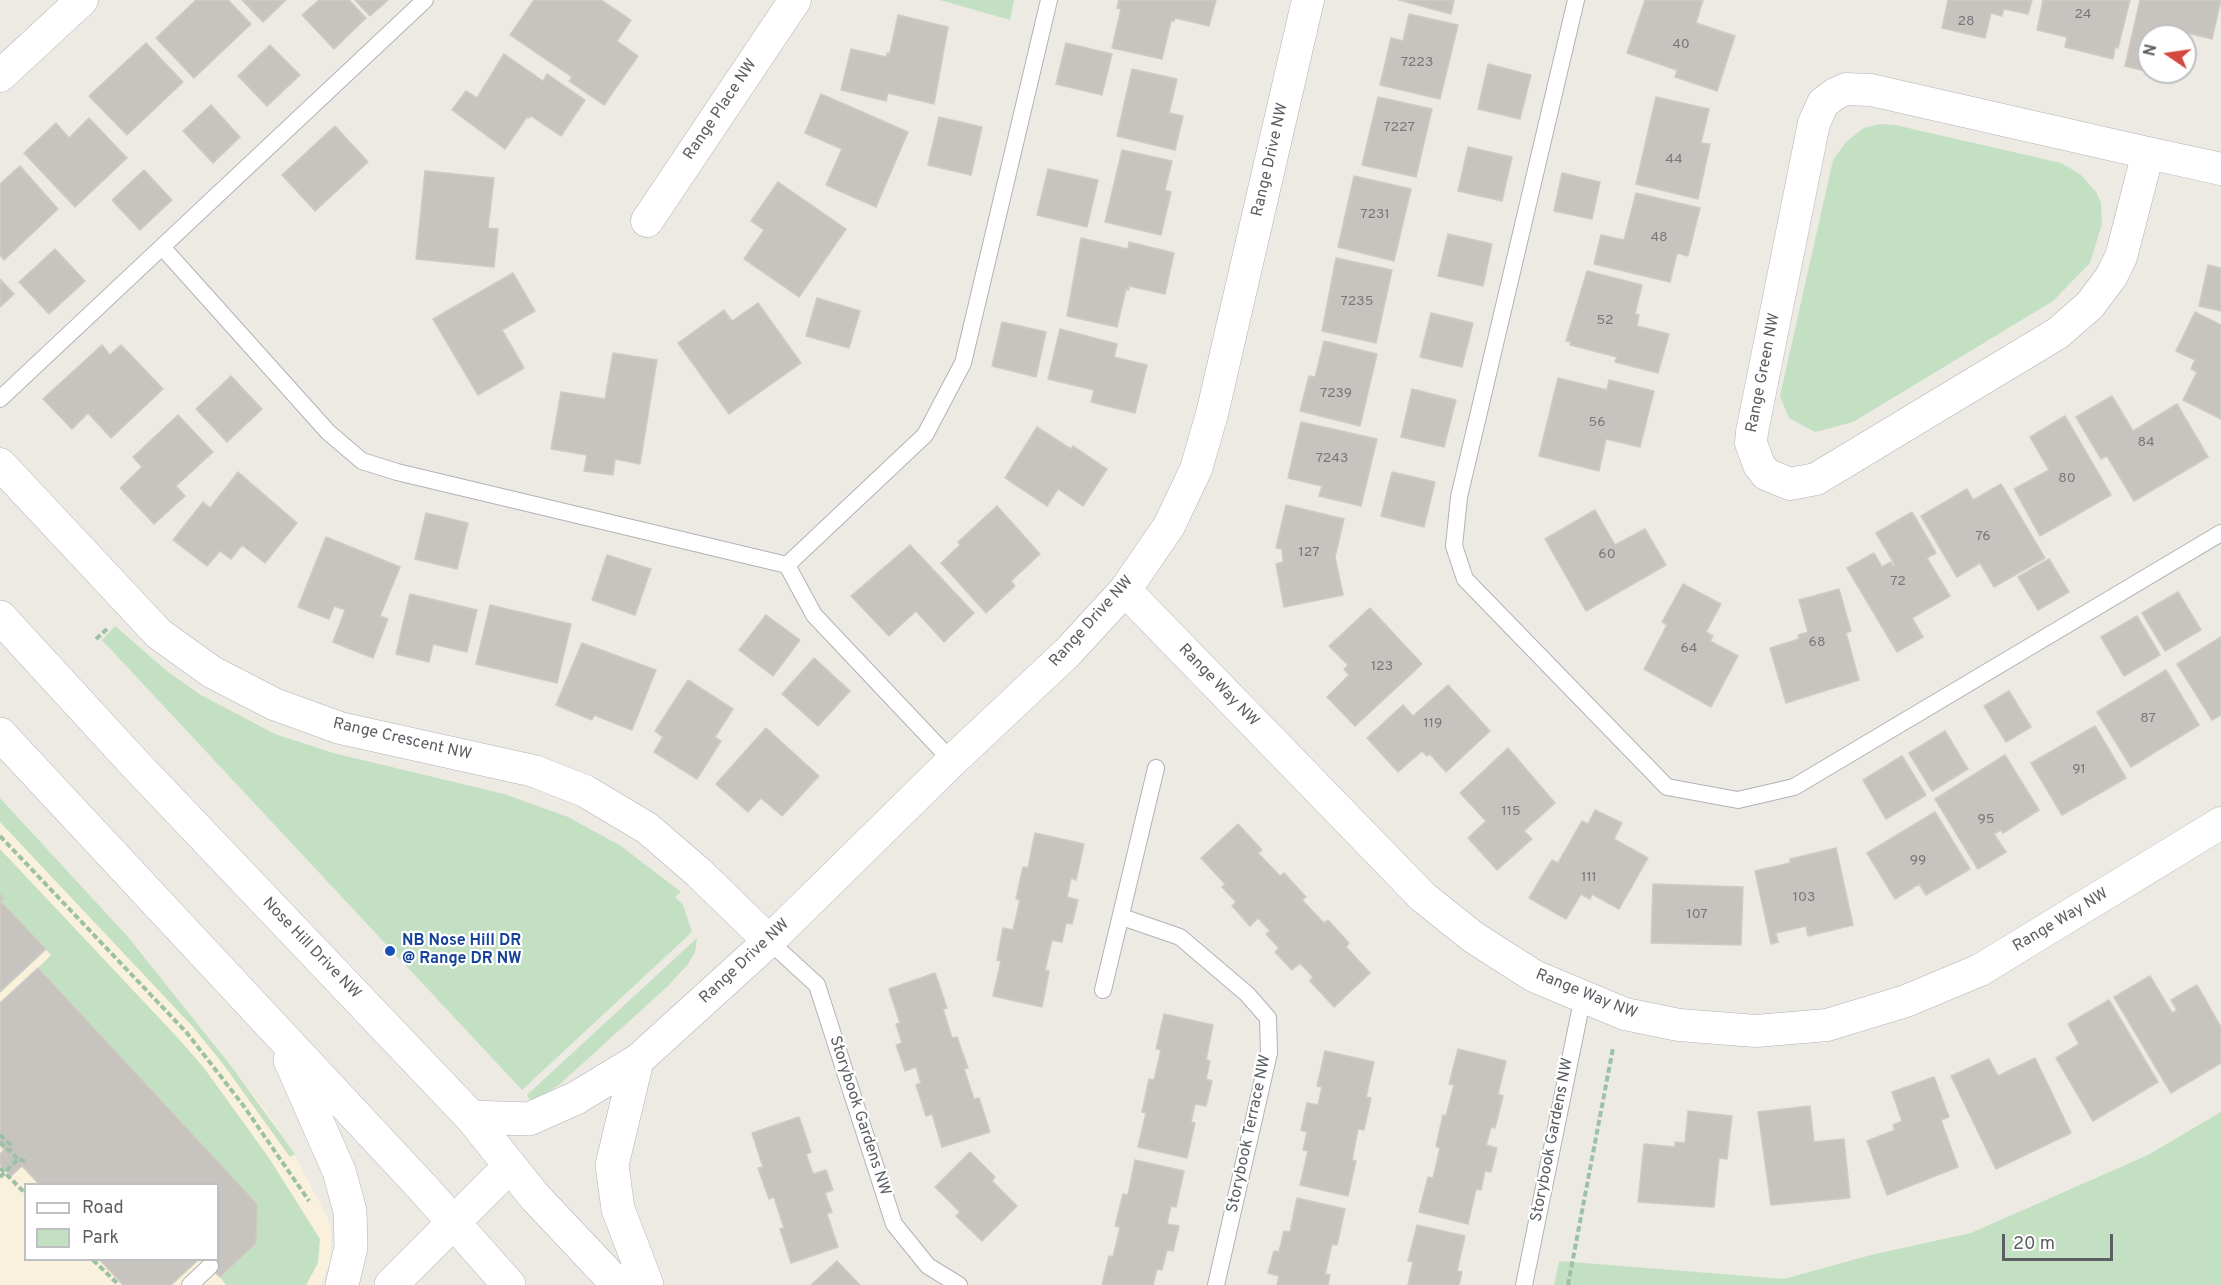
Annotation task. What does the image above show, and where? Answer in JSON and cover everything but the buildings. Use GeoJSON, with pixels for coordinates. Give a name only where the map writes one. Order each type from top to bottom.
{"type":"FeatureCollection","features":[{"type":"Feature","properties":{"kind":"main road","name":"Nose Hill Drive NW"},"geometry":{"type":"LineString","coordinates":[[0,617],[135,764],[471,1117],[535,1197],[618,1285]]}},
{"type":"Feature","properties":{"kind":"main road"},"geometry":{"type":"LineString","coordinates":[[0,734],[454,1222],[509,1285]]}},
{"type":"Feature","properties":{"kind":"main road"},"geometry":{"type":"LineString","coordinates":[[280,1037],[342,1181],[350,1211],[351,1247],[342,1285]]}},
{"type":"Feature","properties":{"kind":"main road"},"geometry":{"type":"LineString","coordinates":[[471,1117],[529,1119],[576,1098],[638,1061]]}},
{"type":"Feature","properties":{"kind":"main road"},"geometry":{"type":"LineString","coordinates":[[638,1061],[612,1165],[618,1209],[647,1285]]}},
{"type":"Feature","properties":{"kind":"main road"},"geometry":{"type":"LineString","coordinates":[[391,1285],[510,1166]]}},
{"type":"Feature","properties":{"kind":"street"},"geometry":{"type":"LineString","coordinates":[[0,76],[82,0]]}},
{"type":"Feature","properties":{"kind":"street","name":"Range Place NW"},"geometry":{"type":"LineString","coordinates":[[646,221],[795,0]]}},
{"type":"Feature","properties":{"kind":"street","name":"Range Drive NW"},"geometry":{"type":"LineString","coordinates":[[638,1061],[769,941],[952,761],[1067,653],[1125,590],[1169,526],[1196,469],[1212,414],[1308,0]]}},
{"type":"Feature","properties":{"kind":"street","name":"Range Green NW"},"geometry":{"type":"LineString","coordinates":[[2148,153],[2121,257],[2111,278],[2090,305],[2058,333],[1816,479],[1790,484],[1766,474],[1759,465],[1751,443],[1752,432],[1814,123],[1823,103],[1846,89],[1871,90],[2221,169]]}},
{"type":"Feature","properties":{"kind":"street","name":"Range Crescent NW"},"geometry":{"type":"LineString","coordinates":[[0,464],[159,634],[212,672],[274,704],[340,728],[534,771],[585,791],[647,828],[698,872],[769,941]]}},
{"type":"Feature","properties":{"kind":"street","name":"Range Way NW"},"geometry":{"type":"LineString","coordinates":[[1125,590],[1423,897],[1473,937],[1534,976],[1625,1014],[1679,1025],[1756,1031],[1827,1025],[1906,1001],[1980,970],[2221,823]]}},
{"type":"Feature","properties":{"kind":"lane"},"geometry":{"type":"LineString","coordinates":[[0,399],[424,0]]}},
{"type":"Feature","properties":{"kind":"lane"},"geometry":{"type":"LineString","coordinates":[[787,565],[925,435],[963,363],[1049,0]]}},
{"type":"Feature","properties":{"kind":"lane"},"geometry":{"type":"LineString","coordinates":[[1576,0],[1459,496],[1454,546],[1466,579],[1642,765],[1667,787],[1738,800],[1794,787],[2221,533]]}},
{"type":"Feature","properties":{"kind":"lane"},"geometry":{"type":"LineString","coordinates":[[163,248],[328,432],[362,460],[397,472],[787,565],[814,615],[952,761]]}},
{"type":"Feature","properties":{"kind":"lane"},"geometry":{"type":"LineString","coordinates":[[1103,990],[1156,768]]}},
{"type":"Feature","properties":{"kind":"lane","name":"Storybook Terrace NW"},"geometry":{"type":"LineString","coordinates":[[1122,917],[1180,937],[1247,994],[1268,1018],[1269,1053],[1216,1285]]}},
{"type":"Feature","properties":{"kind":"lane","name":"Storybook Gardens NW"},"geometry":{"type":"LineString","coordinates":[[769,941],[817,985],[894,1224],[928,1266],[959,1285]]}},
{"type":"Feature","properties":{"kind":"lane","name":"Storybook Gardens NW"},"geometry":{"type":"LineString","coordinates":[[1524,1285],[1583,996]]}},
{"type":"Feature","properties":{"kind":"lane"},"geometry":{"type":"LineString","coordinates":[[190,1285],[210,1266]]}},
{"type":"Feature","properties":{"kind":"path"},"geometry":{"type":"LineString","coordinates":[[0,836],[187,1033],[243,1105],[315,1210]]}},
{"type":"Feature","properties":{"kind":"path"},"geometry":{"type":"LineString","coordinates":[[1568,1285],[1614,1048]]}},
{"type":"Feature","properties":{"kind":"path"},"geometry":{"type":"LineString","coordinates":[[0,1134],[11,1146],[10,1151]]}},
{"type":"Feature","properties":{"kind":"path"},"geometry":{"type":"LineString","coordinates":[[0,1142],[18,1159],[28,1162]]}},
{"type":"Feature","properties":{"kind":"path"},"geometry":{"type":"LineString","coordinates":[[0,1177],[18,1159]]}},
{"type":"Feature","properties":{"kind":"path"},"geometry":{"type":"LineString","coordinates":[[0,1168],[24,1192]]}},
{"type":"Feature","properties":{"kind":"path"},"geometry":{"type":"LineString","coordinates":[[94,1261],[119,1285]]}},
{"type":"Feature","properties":{"kind":"shaded area"},"geometry":{"type":"Polygon","coordinates":[[[0,798],[109,918],[264,1108],[295,1155],[331,1225],[331,1262],[320,1285],[0,1285],[0,798]]]}},
{"type":"Feature","properties":{"kind":"green space"},"geometry":{"type":"Polygon","coordinates":[[[940,0],[1014,0],[1010,20],[940,0]]]}},
{"type":"Feature","properties":{"kind":"green space"},"geometry":{"type":"Polygon","coordinates":[[[1880,124],[1895,125],[2061,163],[2080,174],[2096,192],[2101,203],[2102,224],[2090,263],[2053,301],[1853,422],[1815,432],[1789,418],[1780,396],[1833,160],[1846,142],[1864,128],[1880,124]]]}},
{"type":"Feature","properties":{"kind":"green space"},"geometry":{"type":"Polygon","coordinates":[[[115,626],[168,672],[201,695],[275,734],[333,753],[504,794],[568,817],[621,846],[681,892],[675,897],[683,905],[692,932],[522,1090],[102,640],[115,626]]]}},
{"type":"Feature","properties":{"kind":"green space"},"geometry":{"type":"Polygon","coordinates":[[[0,798],[128,937],[231,1066],[295,1154],[290,1157],[223,1064],[193,1027],[0,822],[0,798]]]}},
{"type":"Feature","properties":{"kind":"green space"},"geometry":{"type":"Polygon","coordinates":[[[0,849],[204,1068],[269,1158],[320,1239],[318,1263],[306,1285],[226,1285],[220,1277],[256,1243],[257,1204],[38,968],[51,955],[0,901],[4,898],[0,894],[0,849]]]}},
{"type":"Feature","properties":{"kind":"green space"},"geometry":{"type":"Polygon","coordinates":[[[697,938],[695,952],[688,964],[669,985],[560,1084],[544,1095],[530,1100],[527,1095],[697,938]]]}},
{"type":"Feature","properties":{"kind":"green space"},"geometry":{"type":"Polygon","coordinates":[[[2221,1112],[2221,1285],[1554,1285],[1559,1261],[1784,1279],[1871,1255],[1971,1233],[2148,1155],[2221,1112]]]}},
{"type":"Feature","properties":{"kind":"place","name":"NB Nose Hill DR @ Range DR NW"},"geometry":{"type":"Point","coordinates":[390,951]}}]}
